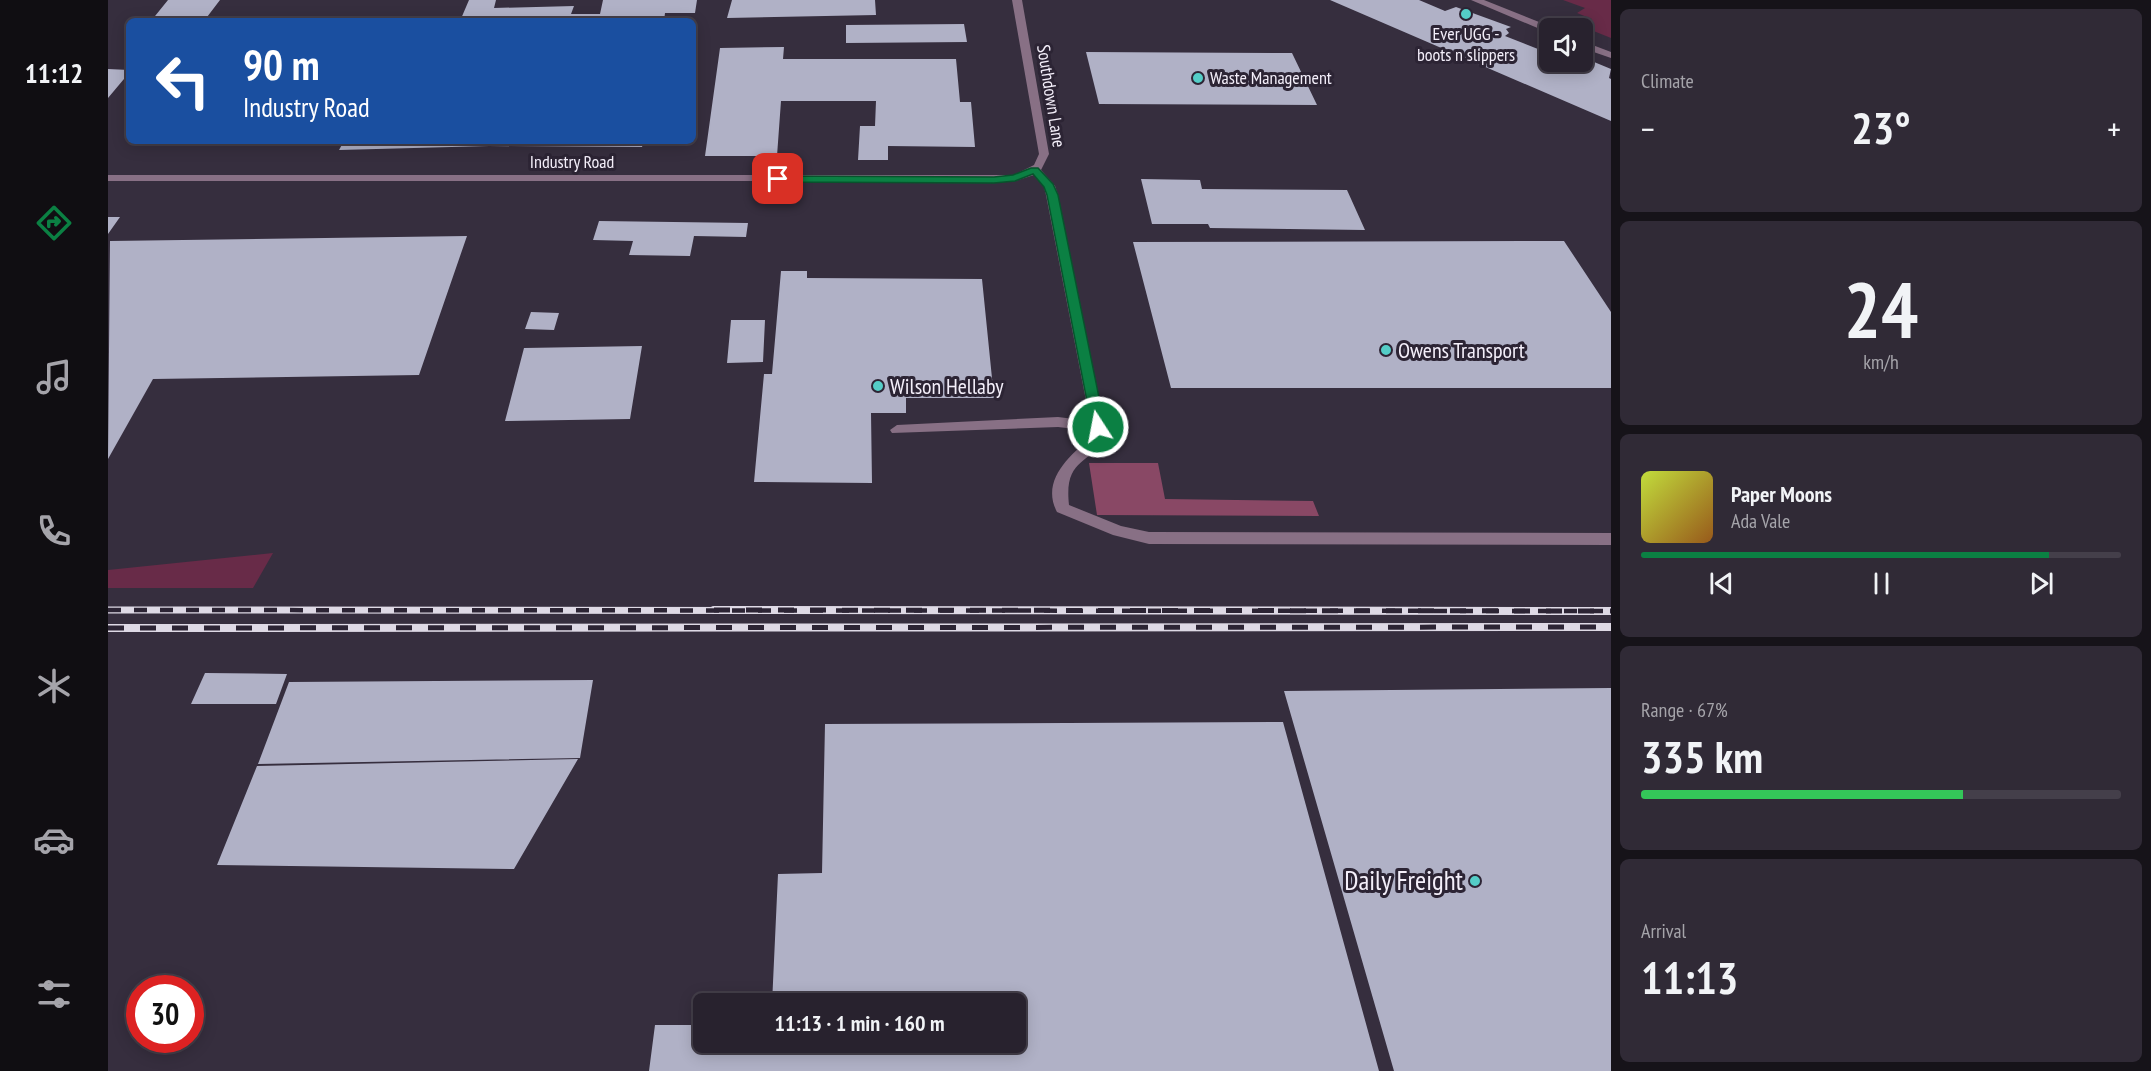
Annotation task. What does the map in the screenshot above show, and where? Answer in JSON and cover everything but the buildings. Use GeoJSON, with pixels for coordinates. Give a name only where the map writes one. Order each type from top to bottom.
{"type":"FeatureCollection","features":[{"type":"Feature","properties":{"kind":"street","name":"Southdown Lane"},"geometry":{"type":"LineString","coordinates":[[1017,0],[1044,154],[1041,164],[1035,170],[1049,186],[1052,195],[1099,432]]}},
{"type":"Feature","properties":{"kind":"street"},"geometry":{"type":"LineString","coordinates":[[1476,0],[1539,26]]}},
{"type":"Feature","properties":{"kind":"street"},"geometry":{"type":"LineString","coordinates":[[1593,49],[1611,56]]}},
{"type":"Feature","properties":{"kind":"street","name":"Industry Road"},"geometry":{"type":"LineString","coordinates":[[108,178],[994,180],[1015,178],[1035,170]]}},
{"type":"Feature","properties":{"kind":"street"},"geometry":{"type":"LineString","coordinates":[[897,430],[1058,422],[1099,432],[1073,460],[1062,477],[1059,489],[1062,508],[1118,531],[1149,538],[1611,539]]}},
{"type":"Feature","properties":{"kind":"shaded area"},"geometry":{"type":"Polygon","coordinates":[[[1563,0],[1611,0],[1611,38],[1593,31],[1593,18],[1577,13],[1585,8],[1563,0]]]}},
{"type":"Feature","properties":{"kind":"shaded area"},"geometry":{"type":"Polygon","coordinates":[[[1089,463],[1158,463],[1165,499],[1313,501],[1319,516],[1097,515],[1089,463]]]}},
{"type":"Feature","properties":{"kind":"shaded area"},"geometry":{"type":"Polygon","coordinates":[[[273,553],[253,588],[108,588],[108,570],[273,553]]]}},
{"type":"Feature","properties":{"kind":"railway"},"geometry":{"type":"LineString","coordinates":[[108,610],[1611,611],[714,610]]}},
{"type":"Feature","properties":{"kind":"railway"},"geometry":{"type":"LineString","coordinates":[[108,628],[1611,627]]}},
{"type":"Feature","properties":{"kind":"place","name":"Ever UGG - boots n slippers"},"geometry":{"type":"Point","coordinates":[1466,14]}},
{"type":"Feature","properties":{"kind":"place","name":"Waste Management"},"geometry":{"type":"Point","coordinates":[1198,78]}},
{"type":"Feature","properties":{"kind":"place","name":"Owens Transport"},"geometry":{"type":"Point","coordinates":[1386,350]}},
{"type":"Feature","properties":{"kind":"place","name":"Wilson Hellaby"},"geometry":{"type":"Point","coordinates":[878,386]}},
{"type":"Feature","properties":{"kind":"place","name":"Daily Freight"},"geometry":{"type":"Point","coordinates":[1475,881]}},
{"type":"Feature","properties":{"kind":"route"},"geometry":{"type":"LineString","coordinates":[[778,179],[994,180],[1015,178],[1035,170],[1049,186],[1052,195],[1098,427]]}}]}
